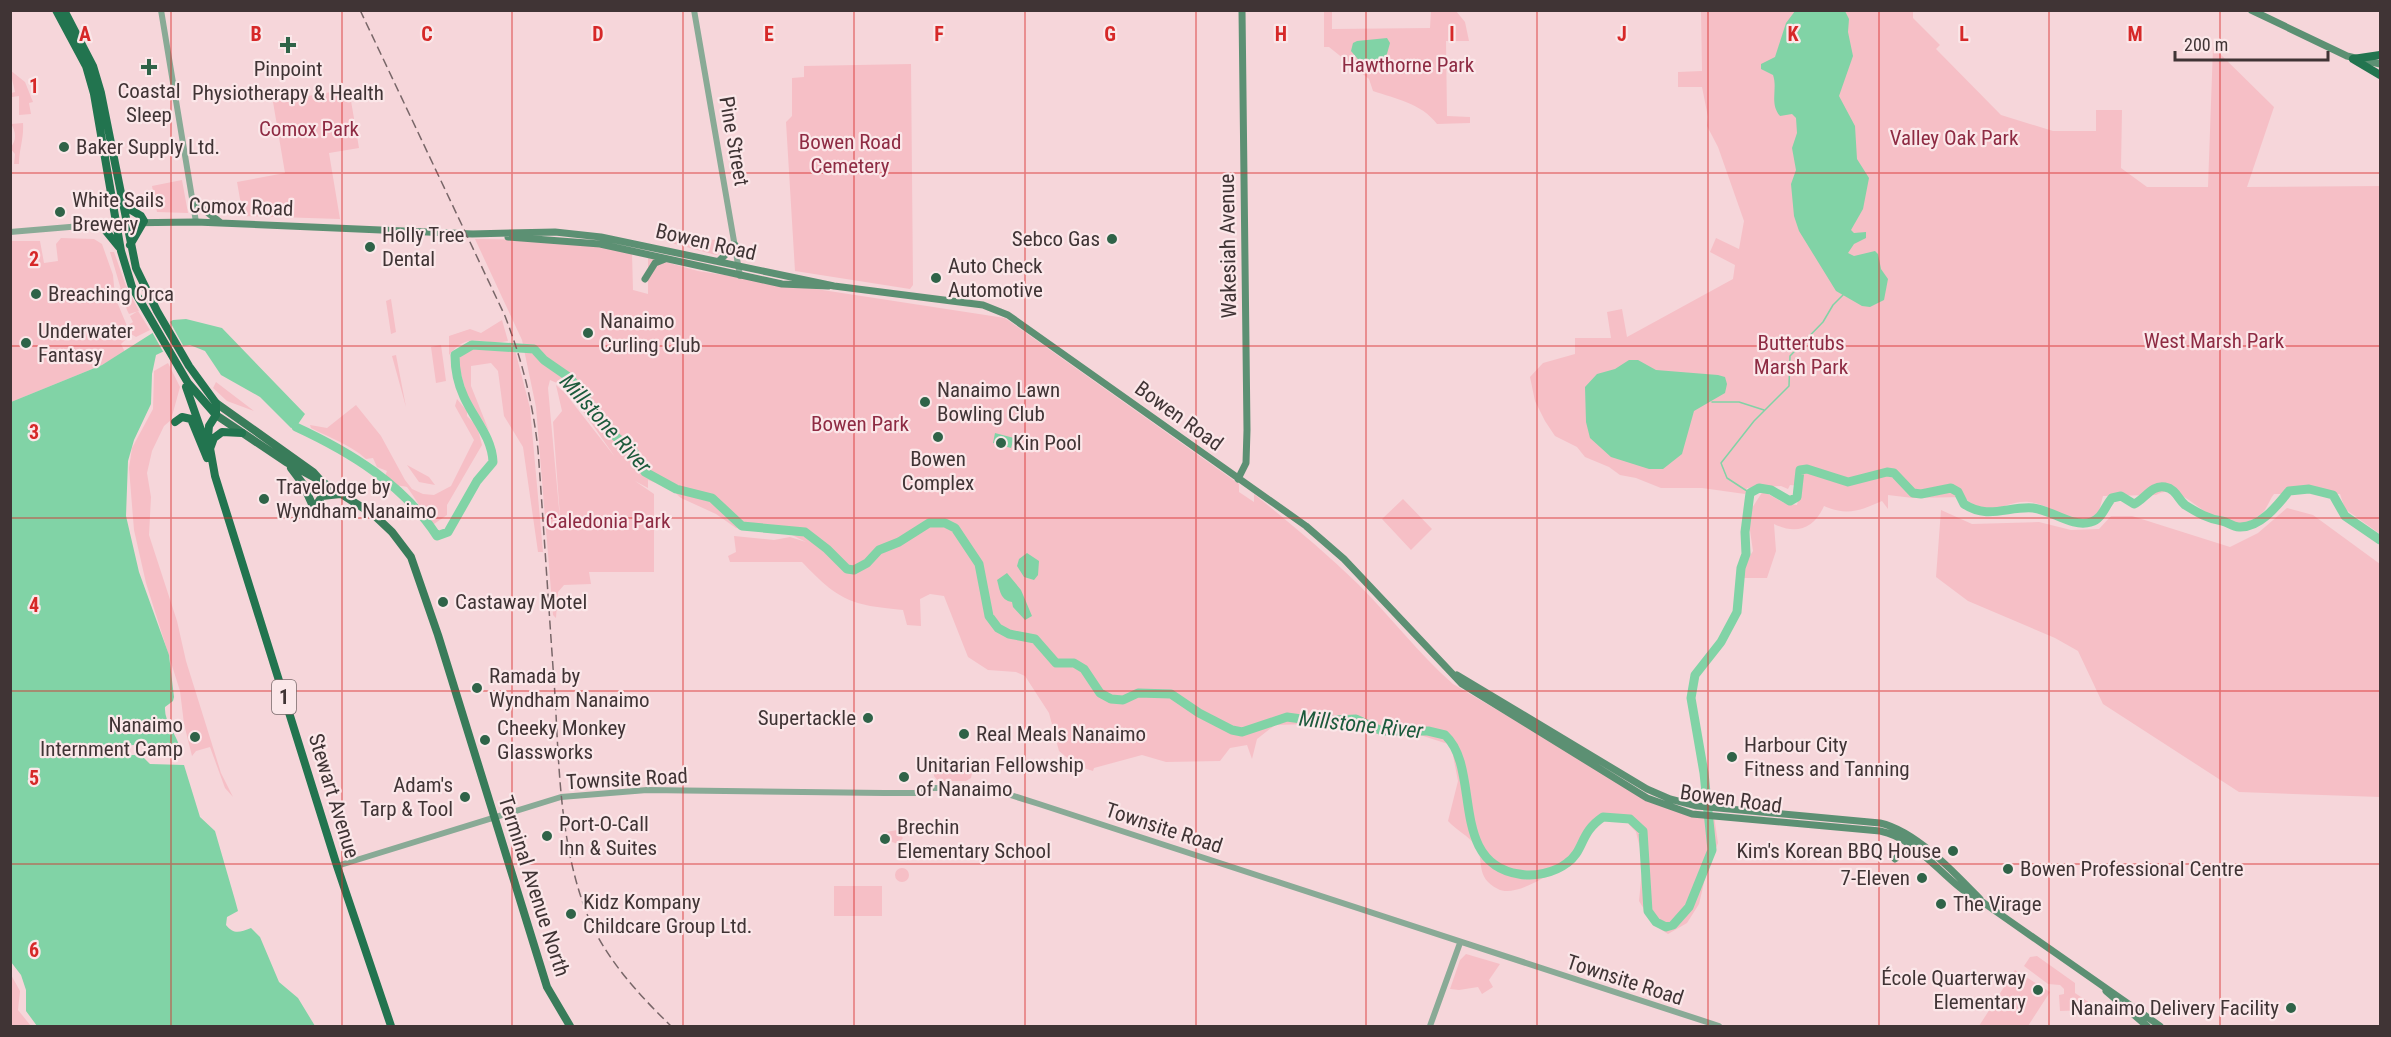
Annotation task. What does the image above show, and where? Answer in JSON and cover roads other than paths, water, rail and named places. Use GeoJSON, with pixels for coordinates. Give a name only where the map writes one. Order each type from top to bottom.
{"type":"FeatureCollection","features":[{"type":"Feature","properties":{"kind":"highway","name":"Terminal Avenue North"},"geometry":{"type":"LineString","coordinates":[[56,10],[86,66],[94,94],[121,251],[132,287],[179,369],[197,396],[216,415]]}},
{"type":"Feature","properties":{"kind":"highway","name":"Terminal Avenue North"},"geometry":{"type":"LineString","coordinates":[[64,10],[93,66],[136,268],[186,362],[216,403]]}},
{"type":"Feature","properties":{"kind":"highway"},"geometry":{"type":"LineString","coordinates":[[2353,58],[2380,55]]}},
{"type":"Feature","properties":{"kind":"highway"},"geometry":{"type":"LineString","coordinates":[[2353,58],[2380,75]]}},
{"type":"Feature","properties":{"kind":"highway"},"geometry":{"type":"LineString","coordinates":[[123,205],[141,216],[144,221],[130,245]]}},
{"type":"Feature","properties":{"kind":"highway"},"geometry":{"type":"LineString","coordinates":[[101,225],[121,251]]}},
{"type":"Feature","properties":{"kind":"highway"},"geometry":{"type":"LineString","coordinates":[[179,369],[209,451]]}},
{"type":"Feature","properties":{"kind":"highway","name":"Stewart Avenue"},"geometry":{"type":"LineString","coordinates":[[216,403],[216,415],[208,431],[209,451],[216,476],[337,866],[391,1026]]}},
{"type":"Feature","properties":{"kind":"highway"},"geometry":{"type":"LineString","coordinates":[[175,422],[182,417],[191,419],[216,476]]}},
{"type":"Feature","properties":{"kind":"highway"},"geometry":{"type":"LineString","coordinates":[[209,451],[214,438],[222,432],[242,433]]}},
{"type":"Feature","properties":{"kind":"main road","name":"Wakesiah Avenue"},"geometry":{"type":"LineString","coordinates":[[1238,479],[1246,463],[1247,430],[1242,10]]}},
{"type":"Feature","properties":{"kind":"main road"},"geometry":{"type":"LineString","coordinates":[[2251,10],[2353,58],[2380,64]]}},
{"type":"Feature","properties":{"kind":"main road"},"geometry":{"type":"LineString","coordinates":[[193,201],[221,223]]}},
{"type":"Feature","properties":{"kind":"main road","name":"Comox Road"},"geometry":{"type":"LineString","coordinates":[[117,224],[144,221],[196,222],[471,234],[555,232],[641,248]]}},
{"type":"Feature","properties":{"kind":"main road"},"geometry":{"type":"LineString","coordinates":[[719,261],[735,245]]}},
{"type":"Feature","properties":{"kind":"main road","name":"Bowen Road"},"geometry":{"type":"LineString","coordinates":[[641,248],[719,261],[739,267],[815,280],[834,286]]}},
{"type":"Feature","properties":{"kind":"main road","name":"Bowen Road"},"geometry":{"type":"LineString","coordinates":[[641,248],[668,258],[782,284],[834,286],[983,305],[1008,315],[1306,526],[1344,559],[1452,673],[1479,695],[1647,798],[1673,809],[1720,817],[1880,831],[1903,840],[1918,850],[1958,889],[1984,903],[2102,987],[2146,1026]]}},
{"type":"Feature","properties":{"kind":"main road"},"geometry":{"type":"LineString","coordinates":[[645,279],[655,263],[668,258]]}},
{"type":"Feature","properties":{"kind":"main road","name":"Terminal Avenue North"},"geometry":{"type":"LineString","coordinates":[[216,403],[314,472],[321,481]]}},
{"type":"Feature","properties":{"kind":"main road","name":"Terminal Avenue North"},"geometry":{"type":"LineString","coordinates":[[216,415],[286,462],[374,515],[392,532],[411,557],[438,635],[547,987],[570,1026]]}},
{"type":"Feature","properties":{"kind":"main road"},"geometry":{"type":"LineString","coordinates":[[286,462],[303,484],[313,507],[322,496],[341,494]]}},
{"type":"Feature","properties":{"kind":"main road","name":"Bowen Road"},"geometry":{"type":"LineString","coordinates":[[1452,673],[1647,789],[1678,802],[1889,825],[1920,842],[1984,903]]}},
{"type":"Feature","properties":{"kind":"main road"},"geometry":{"type":"LineString","coordinates":[[1895,859],[1905,850],[1918,850]]}},
{"type":"Feature","properties":{"kind":"main road","name":"Bowen Road"},"geometry":{"type":"LineString","coordinates":[[2102,987],[2160,1026]]}},
{"type":"Feature","properties":{"kind":"street"},"geometry":{"type":"LineString","coordinates":[[161,10],[196,222]]}},
{"type":"Feature","properties":{"kind":"street","name":"Pine Street"},"geometry":{"type":"LineString","coordinates":[[694,10],[740,276]]}},
{"type":"Feature","properties":{"kind":"street","name":"Comox Road"},"geometry":{"type":"LineString","coordinates":[[10,232],[117,224]]}},
{"type":"Feature","properties":{"kind":"street","name":"Townsite Road"},"geometry":{"type":"LineString","coordinates":[[337,866],[561,797],[647,790],[915,793],[934,788],[982,789],[1022,798],[1714,1026]]}},
{"type":"Feature","properties":{"kind":"street"},"geometry":{"type":"LineString","coordinates":[[1431,1026],[1460,943]]}},
{"type":"Feature","properties":{"kind":"street"},"geometry":{"type":"LineString","coordinates":[[1694,1019],[1701,1026]]}},
{"type":"Feature","properties":{"kind":"waterway"},"geometry":{"type":"LineString","coordinates":[[1750,493],[1727,478],[1721,463],[1754,421],[1789,386],[1790,356],[1823,322],[1833,305],[1843,295]]}},
{"type":"Feature","properties":{"kind":"waterway","name":"Millstone River"},"geometry":{"type":"LineString","coordinates":[[296,427],[336,447],[374,471],[408,501],[437,536],[448,532],[477,481],[493,462],[486,436],[460,387],[455,355],[472,345],[534,349],[544,360],[570,378],[615,436],[634,452],[645,472],[676,489],[712,498],[742,526],[805,532],[847,569],[854,570],[867,563],[879,550],[899,542],[929,523],[945,523],[955,528],[979,564],[989,616],[998,628],[1009,634],[1035,639],[1056,663],[1074,663],[1084,669],[1100,693],[1111,699],[1123,700],[1138,693],[1171,694],[1199,713],[1232,730],[1242,732],[1287,717],[1316,721],[1356,719],[1382,731],[1428,731],[1445,735],[1456,750],[1462,770],[1474,834],[1483,852],[1497,866],[1525,875],[1550,872],[1573,858],[1590,829],[1603,817],[1630,819],[1643,831],[1648,911],[1656,922],[1666,927],[1673,925],[1689,907],[1712,850],[1704,773],[1691,698],[1695,675],[1721,642],[1737,612],[1741,568],[1746,554],[1745,532],[1750,493],[1759,488],[1771,490],[1790,501],[1797,497],[1800,470],[1807,469],[1848,482],[1887,472],[1894,473],[1913,493],[1921,494],[1951,488],[1958,492],[1964,504],[1973,509],[1990,512],[2033,508],[2069,521],[2084,523],[2098,518],[2112,498],[2121,496],[2134,504],[2152,490],[2165,487],[2174,492],[2185,505],[2199,513],[2239,527],[2261,520],[2289,491],[2309,489],[2333,495],[2345,516],[2380,540]]}},
{"type":"Feature","properties":{"kind":"waterway"},"geometry":{"type":"LineString","coordinates":[[1712,402],[1739,402],[1764,410]]}},
{"type":"Feature","properties":{"kind":"railway"},"geometry":{"type":"LineString","coordinates":[[360,10],[505,316],[517,349],[530,399],[538,450],[562,806],[571,861],[587,914],[603,945],[623,975],[671,1026]]}},
{"type":"Feature","properties":{"kind":"place","name":"Pinpoint Physiotherapy & Health"},"geometry":{"type":"Point","coordinates":[288,45]}},
{"type":"Feature","properties":{"kind":"place","name":"Coastal Sleep"},"geometry":{"type":"Point","coordinates":[149,67]}},
{"type":"Feature","properties":{"kind":"place","name":"Baker Supply Ltd."},"geometry":{"type":"Point","coordinates":[64,147]}},
{"type":"Feature","properties":{"kind":"place","name":"White Sails Brewery"},"geometry":{"type":"Point","coordinates":[60,212]}},
{"type":"Feature","properties":{"kind":"place","name":"Sebco Gas"},"geometry":{"type":"Point","coordinates":[1112,239]}},
{"type":"Feature","properties":{"kind":"place","name":"Holly Tree Dental"},"geometry":{"type":"Point","coordinates":[370,247]}},
{"type":"Feature","properties":{"kind":"place","name":"Auto Check Automotive"},"geometry":{"type":"Point","coordinates":[936,278]}},
{"type":"Feature","properties":{"kind":"place","name":"Breaching Orca"},"geometry":{"type":"Point","coordinates":[36,294]}},
{"type":"Feature","properties":{"kind":"place","name":"Nanaimo Curling Club"},"geometry":{"type":"Point","coordinates":[588,333]}},
{"type":"Feature","properties":{"kind":"place","name":"Underwater Fantasy"},"geometry":{"type":"Point","coordinates":[26,343]}},
{"type":"Feature","properties":{"kind":"place","name":"Nanaimo Lawn Bowling Club"},"geometry":{"type":"Point","coordinates":[925,402]}},
{"type":"Feature","properties":{"kind":"place","name":"Bowen Complex"},"geometry":{"type":"Point","coordinates":[938,437]}},
{"type":"Feature","properties":{"kind":"place","name":"Kin Pool"},"geometry":{"type":"Point","coordinates":[1001,443]}},
{"type":"Feature","properties":{"kind":"place","name":"Travelodge by Wyndham Nanaimo"},"geometry":{"type":"Point","coordinates":[264,499]}},
{"type":"Feature","properties":{"kind":"place","name":"Castaway Motel"},"geometry":{"type":"Point","coordinates":[443,602]}},
{"type":"Feature","properties":{"kind":"place","name":"Ramada by Wyndham Nanaimo"},"geometry":{"type":"Point","coordinates":[477,688]}},
{"type":"Feature","properties":{"kind":"place","name":"Supertackle"},"geometry":{"type":"Point","coordinates":[868,718]}},
{"type":"Feature","properties":{"kind":"place","name":"Real Meals Nanaimo"},"geometry":{"type":"Point","coordinates":[964,734]}},
{"type":"Feature","properties":{"kind":"place","name":"Nanaimo Internment Camp"},"geometry":{"type":"Point","coordinates":[195,737]}},
{"type":"Feature","properties":{"kind":"place","name":"Cheeky Monkey Glassworks"},"geometry":{"type":"Point","coordinates":[485,740]}},
{"type":"Feature","properties":{"kind":"place","name":"Harbour City Fitness and Tanning"},"geometry":{"type":"Point","coordinates":[1732,757]}},
{"type":"Feature","properties":{"kind":"place","name":"Unitarian Fellowship of Nanaimo"},"geometry":{"type":"Point","coordinates":[904,777]}},
{"type":"Feature","properties":{"kind":"place","name":"Adam's Tarp & Tool"},"geometry":{"type":"Point","coordinates":[465,797]}},
{"type":"Feature","properties":{"kind":"place","name":"Port-O-Call Inn & Suites"},"geometry":{"type":"Point","coordinates":[547,836]}},
{"type":"Feature","properties":{"kind":"place","name":"Brechin Elementary School"},"geometry":{"type":"Point","coordinates":[885,839]}},
{"type":"Feature","properties":{"kind":"place","name":"Kim's Korean BBQ House"},"geometry":{"type":"Point","coordinates":[1953,851]}},
{"type":"Feature","properties":{"kind":"place","name":"Bowen Professional Centre"},"geometry":{"type":"Point","coordinates":[2008,869]}},
{"type":"Feature","properties":{"kind":"place","name":"7-Eleven"},"geometry":{"type":"Point","coordinates":[1922,878]}},
{"type":"Feature","properties":{"kind":"place","name":"The Virage"},"geometry":{"type":"Point","coordinates":[1941,904]}},
{"type":"Feature","properties":{"kind":"place","name":"Kidz Kompany Childcare Group Ltd."},"geometry":{"type":"Point","coordinates":[571,914]}},
{"type":"Feature","properties":{"kind":"place","name":"École Quarterway Elementary"},"geometry":{"type":"Point","coordinates":[2038,990]}},
{"type":"Feature","properties":{"kind":"place","name":"Nanaimo Delivery Facility"},"geometry":{"type":"Point","coordinates":[2291,1008]}},
{"type":"Feature","properties":{"kind":"park label","name":"Hawthorne Park"},"geometry":{"type":"Point","coordinates":[1408,65]}},
{"type":"Feature","properties":{"kind":"park label","name":"Comox Park"},"geometry":{"type":"Point","coordinates":[309,129]}},
{"type":"Feature","properties":{"kind":"park label","name":"Valley Oak Park"},"geometry":{"type":"Point","coordinates":[1954,138]}},
{"type":"Feature","properties":{"kind":"park label","name":"Bowen Road Cemetery"},"geometry":{"type":"Point","coordinates":[850,154]}},
{"type":"Feature","properties":{"kind":"park label","name":"West Marsh Park"},"geometry":{"type":"Point","coordinates":[2214,341]}},
{"type":"Feature","properties":{"kind":"park label","name":"Buttertubs Marsh Park"},"geometry":{"type":"Point","coordinates":[1801,355]}},
{"type":"Feature","properties":{"kind":"park label","name":"Bowen Park"},"geometry":{"type":"Point","coordinates":[860,424]}},
{"type":"Feature","properties":{"kind":"park label","name":"Caledonia Park"},"geometry":{"type":"Point","coordinates":[608,521]}}]}
